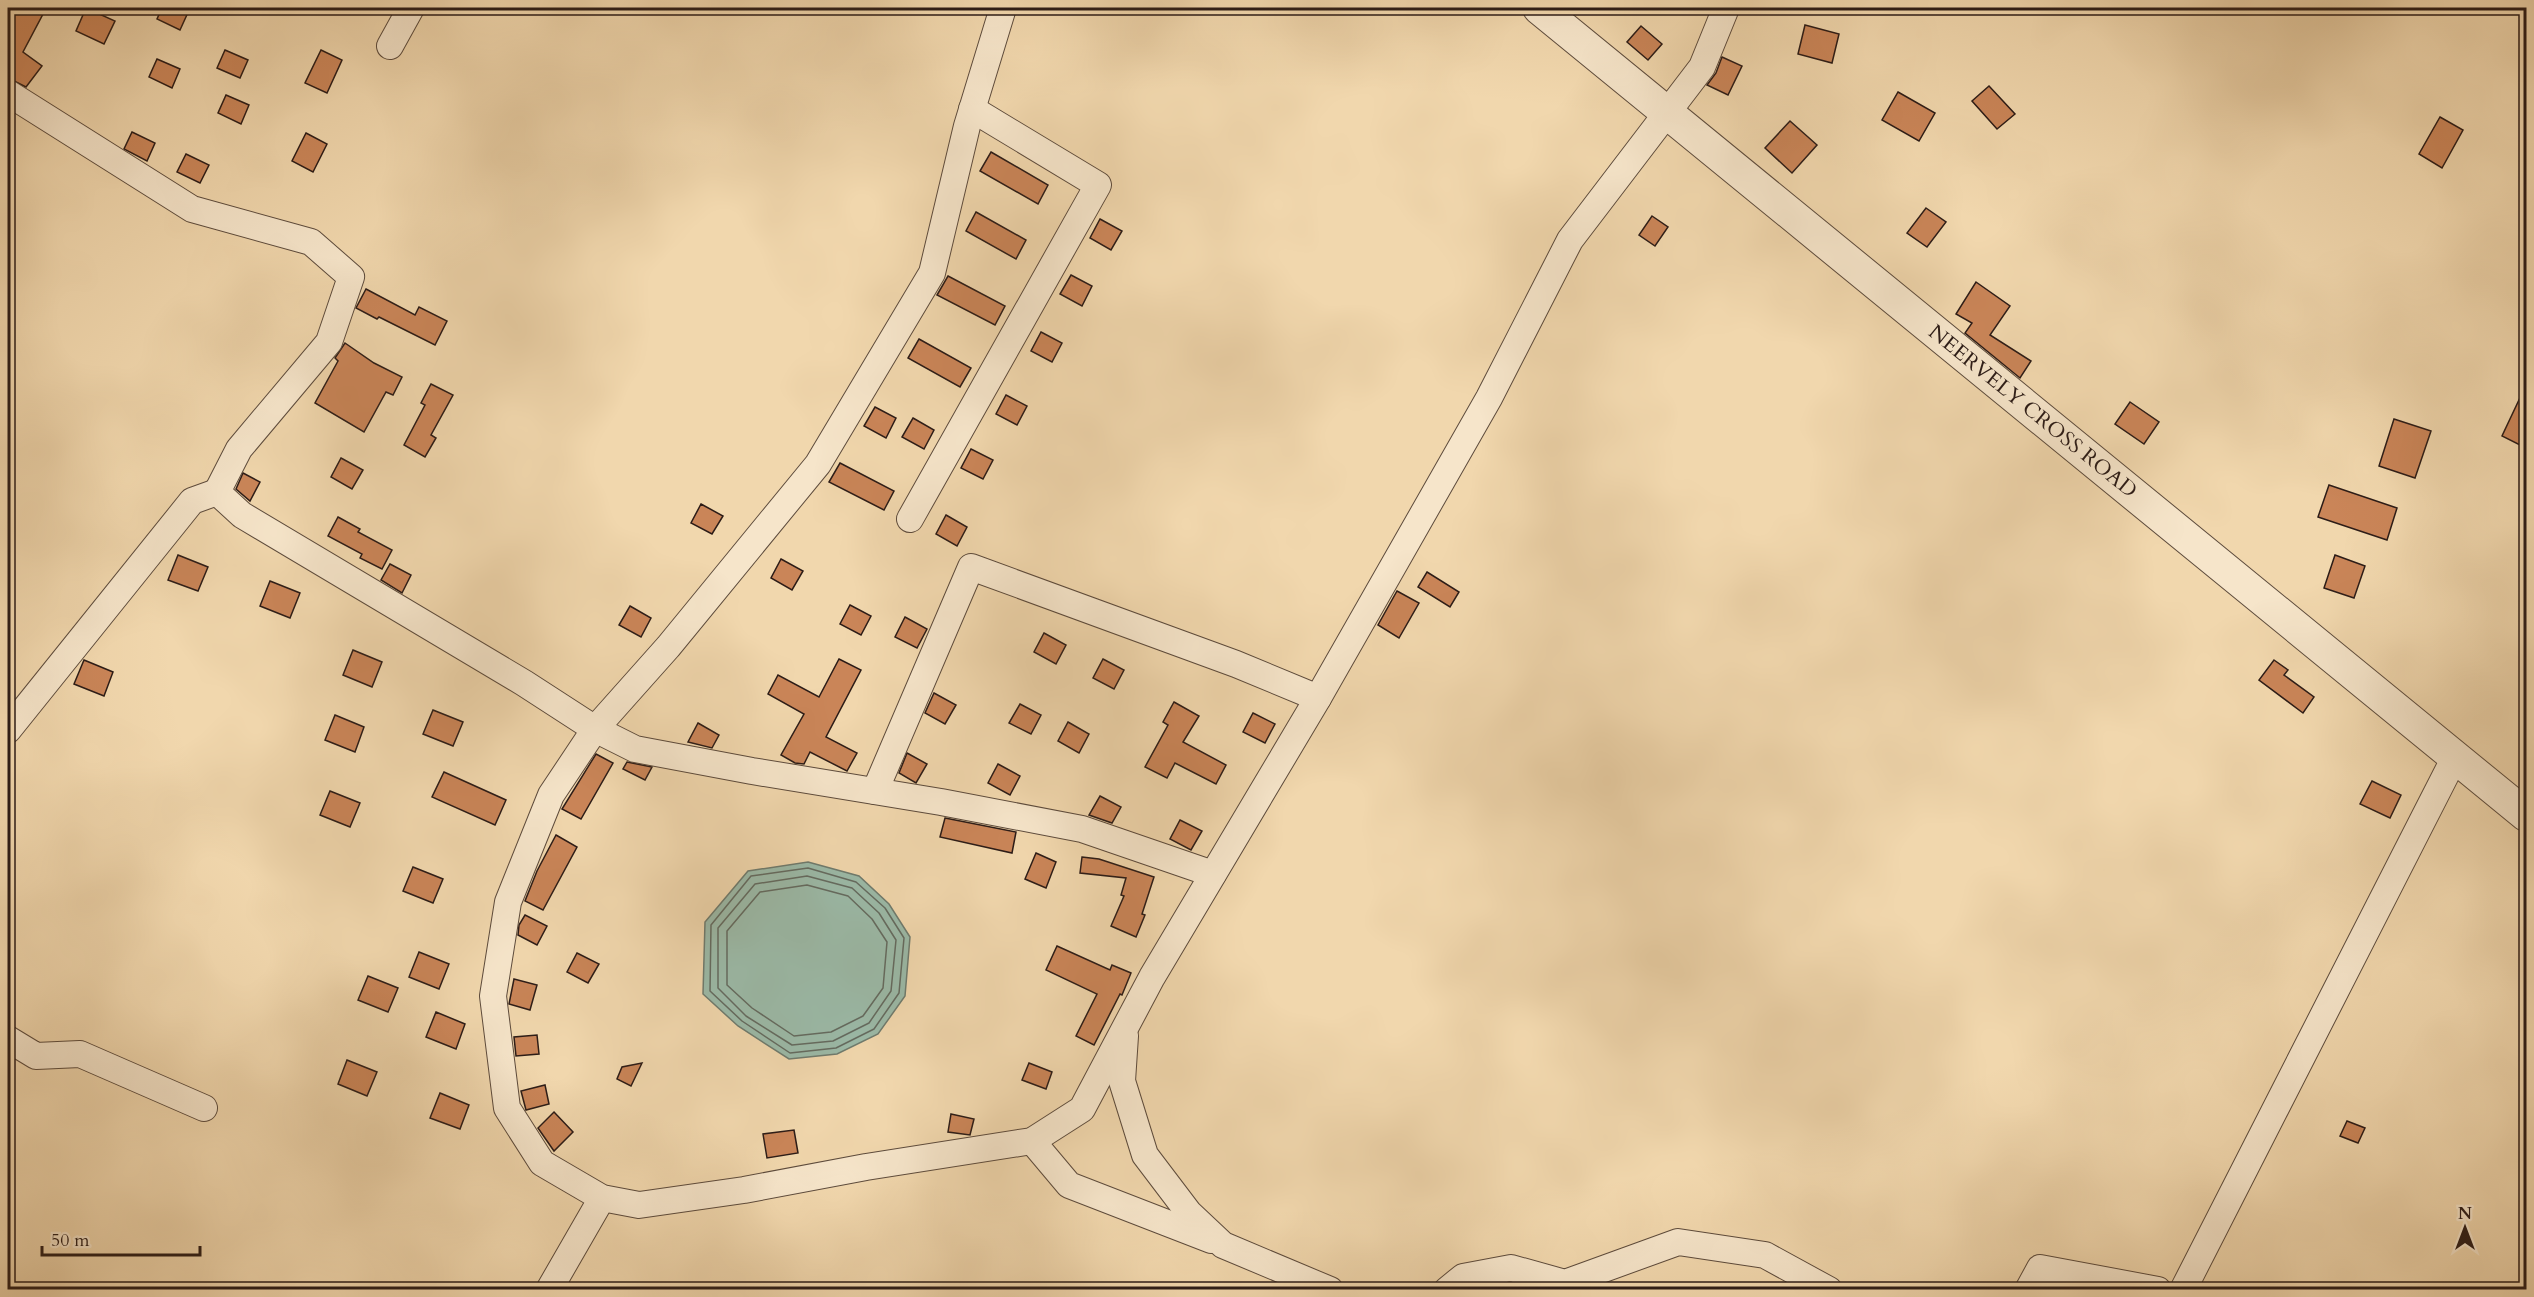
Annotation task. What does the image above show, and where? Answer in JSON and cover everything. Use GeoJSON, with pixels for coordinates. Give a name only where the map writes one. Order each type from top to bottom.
{"type":"FeatureCollection","features":[{"type":"Feature","properties":{"kind":"street"},"geometry":{"type":"LineString","coordinates":[[390,46],[411,8]]}},
{"type":"Feature","properties":{"kind":"street"},"geometry":{"type":"LineString","coordinates":[[1003,8],[972,109],[932,273],[818,464],[668,647],[595,729],[551,795],[508,902],[493,996],[507,1108],[542,1163],[602,1198],[639,1205],[744,1190],[866,1167],[1032,1141],[1082,1109],[1152,977],[1318,698],[1489,398],[1570,240],[1702,67],[1726,8]]}},
{"type":"Feature","properties":{"kind":"street","name":"NEERVELY CROSS ROAD"},"geometry":{"type":"LineString","coordinates":[[1539,8],[2526,816]]}},
{"type":"Feature","properties":{"kind":"street"},"geometry":{"type":"LineString","coordinates":[[8,93],[192,209],[311,242],[351,277],[328,342],[239,449],[217,492],[192,501],[8,730]]}},
{"type":"Feature","properties":{"kind":"street"},"geometry":{"type":"LineString","coordinates":[[910,519],[1098,185],[972,109]]}},
{"type":"Feature","properties":{"kind":"street"},"geometry":{"type":"LineString","coordinates":[[217,492],[242,515],[524,683],[595,729],[635,749],[1082,829],[1213,874]]}},
{"type":"Feature","properties":{"kind":"street"},"geometry":{"type":"LineString","coordinates":[[875,791],[971,567],[1236,664],[1318,698]]}},
{"type":"Feature","properties":{"kind":"street"},"geometry":{"type":"LineString","coordinates":[[2183,1290],[2455,757]]}},
{"type":"Feature","properties":{"kind":"street"},"geometry":{"type":"LineString","coordinates":[[1126,1027],[1122,1081],[1146,1155],[1189,1213],[1223,1245]]}},
{"type":"Feature","properties":{"kind":"street"},"geometry":{"type":"LineString","coordinates":[[8,1039],[36,1056],[80,1054],[204,1107]]}},
{"type":"Feature","properties":{"kind":"street"},"geometry":{"type":"LineString","coordinates":[[1032,1141],[1069,1185],[1223,1245],[1330,1290]]}},
{"type":"Feature","properties":{"kind":"street"},"geometry":{"type":"LineString","coordinates":[[549,1290],[602,1198]]}},
{"type":"Feature","properties":{"kind":"street"},"geometry":{"type":"LineString","coordinates":[[1447,1290],[1463,1277],[1511,1268],[1565,1283],[1678,1242],[1765,1255],[1829,1290]]}},
{"type":"Feature","properties":{"kind":"street"},"geometry":{"type":"LineString","coordinates":[[2010,1290],[2034,1279],[2158,1290]]}},
{"type":"Feature","properties":{"kind":"water"},"geometry":{"type":"Polygon","coordinates":[[[808,862],[859,876],[889,904],[910,937],[905,996],[878,1034],[837,1054],[789,1059],[738,1026],[703,994],[705,922],[748,871],[808,862]]]}},
{"type":"Feature","properties":{"kind":"building"},"geometry":{"type":"Polygon","coordinates":[[[8,8],[30,8],[43,14],[23,52],[42,66],[26,87],[8,78],[8,8]]]}},
{"type":"Feature","properties":{"kind":"building"},"geometry":{"type":"Polygon","coordinates":[[[86,8],[115,21],[104,44],[76,31],[86,8]]]}},
{"type":"Feature","properties":{"kind":"building"},"geometry":{"type":"Polygon","coordinates":[[[162,8],[190,8],[180,30],[157,19],[162,8]]]}},
{"type":"Feature","properties":{"kind":"building"},"geometry":{"type":"Polygon","coordinates":[[[1805,25],[1839,34],[1832,63],[1798,54],[1805,25]]]}},
{"type":"Feature","properties":{"kind":"building"},"geometry":{"type":"Polygon","coordinates":[[[1641,26],[1662,44],[1648,60],[1627,42],[1641,26]]]}},
{"type":"Feature","properties":{"kind":"building"},"geometry":{"type":"Polygon","coordinates":[[[225,50],[248,60],[240,78],[217,68],[225,50]]]}},
{"type":"Feature","properties":{"kind":"building"},"geometry":{"type":"Polygon","coordinates":[[[321,50],[342,60],[327,93],[305,83],[321,50]]]}},
{"type":"Feature","properties":{"kind":"building"},"geometry":{"type":"Polygon","coordinates":[[[1722,57],[1742,66],[1728,95],[1707,85],[1716,73],[1722,57]]]}},
{"type":"Feature","properties":{"kind":"building"},"geometry":{"type":"Polygon","coordinates":[[[157,59],[180,69],[172,88],[149,77],[157,59]]]}},
{"type":"Feature","properties":{"kind":"building"},"geometry":{"type":"Polygon","coordinates":[[[1989,86],[2015,114],[1997,129],[1972,101],[1989,86]]]}},
{"type":"Feature","properties":{"kind":"building"},"geometry":{"type":"Polygon","coordinates":[[[1898,92],[1935,113],[1919,141],[1882,120],[1898,92]]]}},
{"type":"Feature","properties":{"kind":"building"},"geometry":{"type":"Polygon","coordinates":[[[226,95],[249,105],[241,124],[218,113],[226,95]]]}},
{"type":"Feature","properties":{"kind":"building"},"geometry":{"type":"Polygon","coordinates":[[[2440,117],[2463,130],[2442,168],[2419,154],[2440,117]]]}},
{"type":"Feature","properties":{"kind":"building"},"geometry":{"type":"Polygon","coordinates":[[[1790,121],[1817,145],[1792,173],[1765,148],[1790,121]]]}},
{"type":"Feature","properties":{"kind":"building"},"geometry":{"type":"Polygon","coordinates":[[[132,132],[155,143],[147,161],[124,149],[132,132]]]}},
{"type":"Feature","properties":{"kind":"building"},"geometry":{"type":"Polygon","coordinates":[[[306,133],[327,144],[313,172],[292,161],[306,133]]]}},
{"type":"Feature","properties":{"kind":"building"},"geometry":{"type":"Polygon","coordinates":[[[991,152],[1048,185],[1038,204],[980,171],[991,152]]]}},
{"type":"Feature","properties":{"kind":"building"},"geometry":{"type":"Polygon","coordinates":[[[186,154],[209,165],[200,183],[177,172],[186,154]]]}},
{"type":"Feature","properties":{"kind":"building"},"geometry":{"type":"Polygon","coordinates":[[[1926,208],[1946,222],[1927,247],[1907,233],[1926,208]]]}},
{"type":"Feature","properties":{"kind":"building"},"geometry":{"type":"Polygon","coordinates":[[[976,212],[1026,240],[1016,259],[966,231],[976,212]]]}},
{"type":"Feature","properties":{"kind":"building"},"geometry":{"type":"Polygon","coordinates":[[[1652,216],[1668,227],[1655,246],[1639,235],[1652,216]]]}},
{"type":"Feature","properties":{"kind":"building"},"geometry":{"type":"Polygon","coordinates":[[[1100,219],[1122,231],[1111,250],[1090,238],[1100,219]]]}},
{"type":"Feature","properties":{"kind":"building"},"geometry":{"type":"Polygon","coordinates":[[[1071,275],[1092,286],[1082,306],[1060,294],[1071,275]]]}},
{"type":"Feature","properties":{"kind":"building"},"geometry":{"type":"Polygon","coordinates":[[[948,276],[1005,306],[995,325],[937,295],[948,276]]]}},
{"type":"Feature","properties":{"kind":"building"},"geometry":{"type":"Polygon","coordinates":[[[1976,282],[2010,306],[1990,335],[2031,361],[2020,378],[1965,333],[1972,323],[1956,314],[1976,282]]]}},
{"type":"Feature","properties":{"kind":"building"},"geometry":{"type":"Polygon","coordinates":[[[366,289],[415,315],[419,307],[447,321],[435,345],[356,308],[366,289]]]}},
{"type":"Feature","properties":{"kind":"building"},"geometry":{"type":"Polygon","coordinates":[[[1041,332],[1062,343],[1052,362],[1031,351],[1041,332]]]}},
{"type":"Feature","properties":{"kind":"building"},"geometry":{"type":"Polygon","coordinates":[[[919,339],[971,368],[960,387],[908,358],[919,339]]]}},
{"type":"Feature","properties":{"kind":"building"},"geometry":{"type":"Polygon","coordinates":[[[345,343],[374,363],[402,377],[393,395],[386,392],[364,432],[315,403],[338,361],[335,358],[345,343]]]}},
{"type":"Feature","properties":{"kind":"building"},"geometry":{"type":"Polygon","coordinates":[[[431,384],[453,395],[431,435],[436,438],[425,457],[404,445],[425,405],[421,403],[431,384]]]}},
{"type":"Feature","properties":{"kind":"building"},"geometry":{"type":"Polygon","coordinates":[[[2526,385],[2526,448],[2502,436],[2526,385]]]}},
{"type":"Feature","properties":{"kind":"building"},"geometry":{"type":"Polygon","coordinates":[[[1006,395],[1027,406],[1017,425],[996,414],[1006,395]]]}},
{"type":"Feature","properties":{"kind":"building"},"geometry":{"type":"Polygon","coordinates":[[[2130,402],[2159,422],[2144,444],[2115,424],[2130,402]]]}},
{"type":"Feature","properties":{"kind":"building"},"geometry":{"type":"Polygon","coordinates":[[[875,407],[896,418],[886,438],[864,426],[875,407]]]}},
{"type":"Feature","properties":{"kind":"building"},"geometry":{"type":"Polygon","coordinates":[[[913,418],[934,430],[924,449],[902,437],[913,418]]]}},
{"type":"Feature","properties":{"kind":"building"},"geometry":{"type":"Polygon","coordinates":[[[2394,419],[2431,431],[2415,478],[2379,466],[2394,419]]]}},
{"type":"Feature","properties":{"kind":"building"},"geometry":{"type":"Polygon","coordinates":[[[971,449],[993,460],[983,479],[961,468],[971,449]]]}},
{"type":"Feature","properties":{"kind":"building"},"geometry":{"type":"Polygon","coordinates":[[[341,458],[363,470],[352,489],[331,477],[341,458]]]}},
{"type":"Feature","properties":{"kind":"building"},"geometry":{"type":"Polygon","coordinates":[[[840,463],[894,491],[884,510],[829,482],[840,463]]]}},
{"type":"Feature","properties":{"kind":"building"},"geometry":{"type":"Polygon","coordinates":[[[243,473],[260,482],[250,501],[236,489],[243,473]]]}},
{"type":"Feature","properties":{"kind":"building"},"geometry":{"type":"Polygon","coordinates":[[[2329,485],[2397,508],[2387,540],[2318,517],[2329,485]]]}},
{"type":"Feature","properties":{"kind":"building"},"geometry":{"type":"Polygon","coordinates":[[[701,504],[723,516],[712,534],[691,523],[701,504]]]}},
{"type":"Feature","properties":{"kind":"building"},"geometry":{"type":"Polygon","coordinates":[[[946,515],[967,527],[957,546],[936,534],[946,515]]]}},
{"type":"Feature","properties":{"kind":"building"},"geometry":{"type":"Polygon","coordinates":[[[338,517],[360,529],[358,532],[392,550],[382,569],[360,558],[362,554],[328,536],[338,517]]]}},
{"type":"Feature","properties":{"kind":"building"},"geometry":{"type":"Polygon","coordinates":[[[178,555],[208,567],[198,591],[168,580],[178,555]]]}},
{"type":"Feature","properties":{"kind":"building"},"geometry":{"type":"Polygon","coordinates":[[[2335,555],[2365,566],[2354,598],[2324,588],[2335,555]]]}},
{"type":"Feature","properties":{"kind":"building"},"geometry":{"type":"Polygon","coordinates":[[[781,559],[803,571],[792,590],[771,578],[781,559]]]}},
{"type":"Feature","properties":{"kind":"building"},"geometry":{"type":"Polygon","coordinates":[[[390,564],[411,575],[402,593],[381,580],[390,564]]]}},
{"type":"Feature","properties":{"kind":"building"},"geometry":{"type":"Polygon","coordinates":[[[1427,572],[1459,592],[1450,607],[1418,587],[1427,572]]]}},
{"type":"Feature","properties":{"kind":"building"},"geometry":{"type":"Polygon","coordinates":[[[270,581],[300,593],[290,618],[260,606],[270,581]]]}},
{"type":"Feature","properties":{"kind":"building"},"geometry":{"type":"Polygon","coordinates":[[[1397,591],[1419,603],[1399,638],[1378,625],[1397,591]]]}},
{"type":"Feature","properties":{"kind":"building"},"geometry":{"type":"Polygon","coordinates":[[[850,605],[871,616],[861,635],[840,624],[850,605]]]}},
{"type":"Feature","properties":{"kind":"building"},"geometry":{"type":"Polygon","coordinates":[[[630,606],[651,618],[641,637],[619,625],[630,606]]]}},
{"type":"Feature","properties":{"kind":"building"},"geometry":{"type":"Polygon","coordinates":[[[905,617],[927,629],[917,648],[895,637],[905,617]]]}},
{"type":"Feature","properties":{"kind":"building"},"geometry":{"type":"Polygon","coordinates":[[[1044,633],[1066,645],[1056,664],[1034,652],[1044,633]]]}},
{"type":"Feature","properties":{"kind":"building"},"geometry":{"type":"Polygon","coordinates":[[[353,650],[382,662],[372,687],[343,675],[353,650]]]}},
{"type":"Feature","properties":{"kind":"building"},"geometry":{"type":"Polygon","coordinates":[[[839,659],[861,670],[826,737],[857,753],[847,771],[810,752],[804,764],[795,763],[781,755],[804,714],[768,694],[778,675],[819,697],[839,659]]]}},
{"type":"Feature","properties":{"kind":"building"},"geometry":{"type":"Polygon","coordinates":[[[1103,659],[1124,670],[1114,689],[1093,678],[1103,659]]]}},
{"type":"Feature","properties":{"kind":"building"},"geometry":{"type":"Polygon","coordinates":[[[84,660],[113,672],[104,696],[74,684],[84,660]]]}},
{"type":"Feature","properties":{"kind":"building"},"geometry":{"type":"Polygon","coordinates":[[[2274,660],[2288,670],[2284,675],[2314,697],[2303,713],[2259,680],[2274,660]]]}},
{"type":"Feature","properties":{"kind":"building"},"geometry":{"type":"Polygon","coordinates":[[[934,693],[956,705],[945,724],[925,713],[934,693]]]}},
{"type":"Feature","properties":{"kind":"building"},"geometry":{"type":"Polygon","coordinates":[[[1174,702],[1199,716],[1183,742],[1226,765],[1216,784],[1175,763],[1167,778],[1145,767],[1168,725],[1163,722],[1174,702]]]}},
{"type":"Feature","properties":{"kind":"building"},"geometry":{"type":"Polygon","coordinates":[[[1020,704],[1041,715],[1031,734],[1009,723],[1020,704]]]}},
{"type":"Feature","properties":{"kind":"building"},"geometry":{"type":"Polygon","coordinates":[[[433,710],[463,722],[453,746],[423,734],[433,710]]]}},
{"type":"Feature","properties":{"kind":"building"},"geometry":{"type":"Polygon","coordinates":[[[1253,713],[1275,724],[1265,743],[1243,732],[1253,713]]]}},
{"type":"Feature","properties":{"kind":"building"},"geometry":{"type":"Polygon","coordinates":[[[335,715],[364,727],[355,752],[325,740],[335,715]]]}},
{"type":"Feature","properties":{"kind":"building"},"geometry":{"type":"Polygon","coordinates":[[[1068,722],[1089,734],[1079,753],[1058,741],[1068,722]]]}},
{"type":"Feature","properties":{"kind":"building"},"geometry":{"type":"Polygon","coordinates":[[[698,723],[719,735],[712,748],[688,742],[698,723]]]}},
{"type":"Feature","properties":{"kind":"building"},"geometry":{"type":"Polygon","coordinates":[[[907,753],[927,764],[916,783],[899,773],[907,753]]]}},
{"type":"Feature","properties":{"kind":"building"},"geometry":{"type":"Polygon","coordinates":[[[596,754],[613,763],[581,819],[562,809],[596,754]]]}},
{"type":"Feature","properties":{"kind":"building"},"geometry":{"type":"Polygon","coordinates":[[[627,762],[652,767],[645,780],[623,769],[627,762]]]}},
{"type":"Feature","properties":{"kind":"building"},"geometry":{"type":"Polygon","coordinates":[[[998,764],[1020,776],[1010,795],[988,783],[998,764]]]}},
{"type":"Feature","properties":{"kind":"building"},"geometry":{"type":"Polygon","coordinates":[[[444,772],[506,800],[495,825],[432,797],[444,772]]]}},
{"type":"Feature","properties":{"kind":"building"},"geometry":{"type":"Polygon","coordinates":[[[2372,781],[2401,795],[2390,818],[2360,804],[2372,781]]]}},
{"type":"Feature","properties":{"kind":"building"},"geometry":{"type":"Polygon","coordinates":[[[330,791],[360,803],[350,827],[320,815],[330,791]]]}},
{"type":"Feature","properties":{"kind":"building"},"geometry":{"type":"Polygon","coordinates":[[[1100,796],[1121,807],[1112,823],[1089,815],[1100,796]]]}},
{"type":"Feature","properties":{"kind":"building"},"geometry":{"type":"Polygon","coordinates":[[[945,818],[1016,832],[1012,853],[940,837],[945,818]]]}},
{"type":"Feature","properties":{"kind":"building"},"geometry":{"type":"Polygon","coordinates":[[[1180,820],[1202,831],[1191,850],[1170,839],[1180,820]]]}},
{"type":"Feature","properties":{"kind":"building"},"geometry":{"type":"Polygon","coordinates":[[[556,835],[577,847],[543,910],[525,901],[537,871],[556,835]]]}},
{"type":"Feature","properties":{"kind":"building"},"geometry":{"type":"Polygon","coordinates":[[[1036,853],[1056,862],[1046,888],[1025,879],[1036,853]]]}},
{"type":"Feature","properties":{"kind":"building"},"geometry":{"type":"Polygon","coordinates":[[[1082,857],[1099,859],[1154,877],[1142,914],[1145,915],[1136,937],[1111,926],[1124,896],[1121,895],[1126,878],[1080,873],[1082,857]]]}},
{"type":"Feature","properties":{"kind":"building"},"geometry":{"type":"Polygon","coordinates":[[[413,867],[443,879],[433,903],[403,891],[413,867]]]}},
{"type":"Feature","properties":{"kind":"building"},"geometry":{"type":"Polygon","coordinates":[[[525,915],[547,926],[537,945],[518,935],[519,925],[525,915]]]}},
{"type":"Feature","properties":{"kind":"building"},"geometry":{"type":"Polygon","coordinates":[[[1057,946],[1110,970],[1112,965],[1131,973],[1122,995],[1120,994],[1094,1045],[1076,1036],[1097,994],[1046,970],[1057,946]]]}},
{"type":"Feature","properties":{"kind":"building"},"geometry":{"type":"Polygon","coordinates":[[[419,952],[449,964],[439,989],[409,977],[419,952]]]}},
{"type":"Feature","properties":{"kind":"building"},"geometry":{"type":"Polygon","coordinates":[[[577,953],[599,964],[588,983],[567,972],[577,953]]]}},
{"type":"Feature","properties":{"kind":"building"},"geometry":{"type":"Polygon","coordinates":[[[368,976],[398,988],[388,1012],[358,1000],[368,976]]]}},
{"type":"Feature","properties":{"kind":"building"},"geometry":{"type":"Polygon","coordinates":[[[514,979],[537,985],[530,1010],[509,1004],[514,979]]]}},
{"type":"Feature","properties":{"kind":"building"},"geometry":{"type":"Polygon","coordinates":[[[436,1012],[465,1024],[456,1049],[426,1037],[436,1012]]]}},
{"type":"Feature","properties":{"kind":"building"},"geometry":{"type":"Polygon","coordinates":[[[537,1035],[539,1054],[516,1056],[514,1037],[537,1035]]]}},
{"type":"Feature","properties":{"kind":"building"},"geometry":{"type":"Polygon","coordinates":[[[347,1060],[377,1072],[367,1096],[338,1084],[347,1060]]]}},
{"type":"Feature","properties":{"kind":"building"},"geometry":{"type":"Polygon","coordinates":[[[642,1063],[631,1086],[617,1079],[622,1067],[642,1063]]]}},
{"type":"Feature","properties":{"kind":"building"},"geometry":{"type":"Polygon","coordinates":[[[1029,1063],[1052,1072],[1046,1089],[1022,1080],[1029,1063]]]}},
{"type":"Feature","properties":{"kind":"building"},"geometry":{"type":"Polygon","coordinates":[[[545,1085],[549,1104],[526,1110],[521,1091],[545,1085]]]}},
{"type":"Feature","properties":{"kind":"building"},"geometry":{"type":"Polygon","coordinates":[[[440,1093],[469,1105],[460,1129],[430,1118],[440,1093]]]}},
{"type":"Feature","properties":{"kind":"building"},"geometry":{"type":"Polygon","coordinates":[[[554,1112],[573,1132],[554,1151],[538,1128],[554,1112]]]}},
{"type":"Feature","properties":{"kind":"building"},"geometry":{"type":"Polygon","coordinates":[[[951,1114],[974,1119],[970,1135],[948,1132],[951,1114]]]}},
{"type":"Feature","properties":{"kind":"building"},"geometry":{"type":"Polygon","coordinates":[[[2347,1121],[2365,1128],[2358,1143],[2340,1136],[2347,1121]]]}},
{"type":"Feature","properties":{"kind":"building"},"geometry":{"type":"Polygon","coordinates":[[[794,1130],[798,1153],[767,1158],[763,1134],[794,1130]]]}}]}
